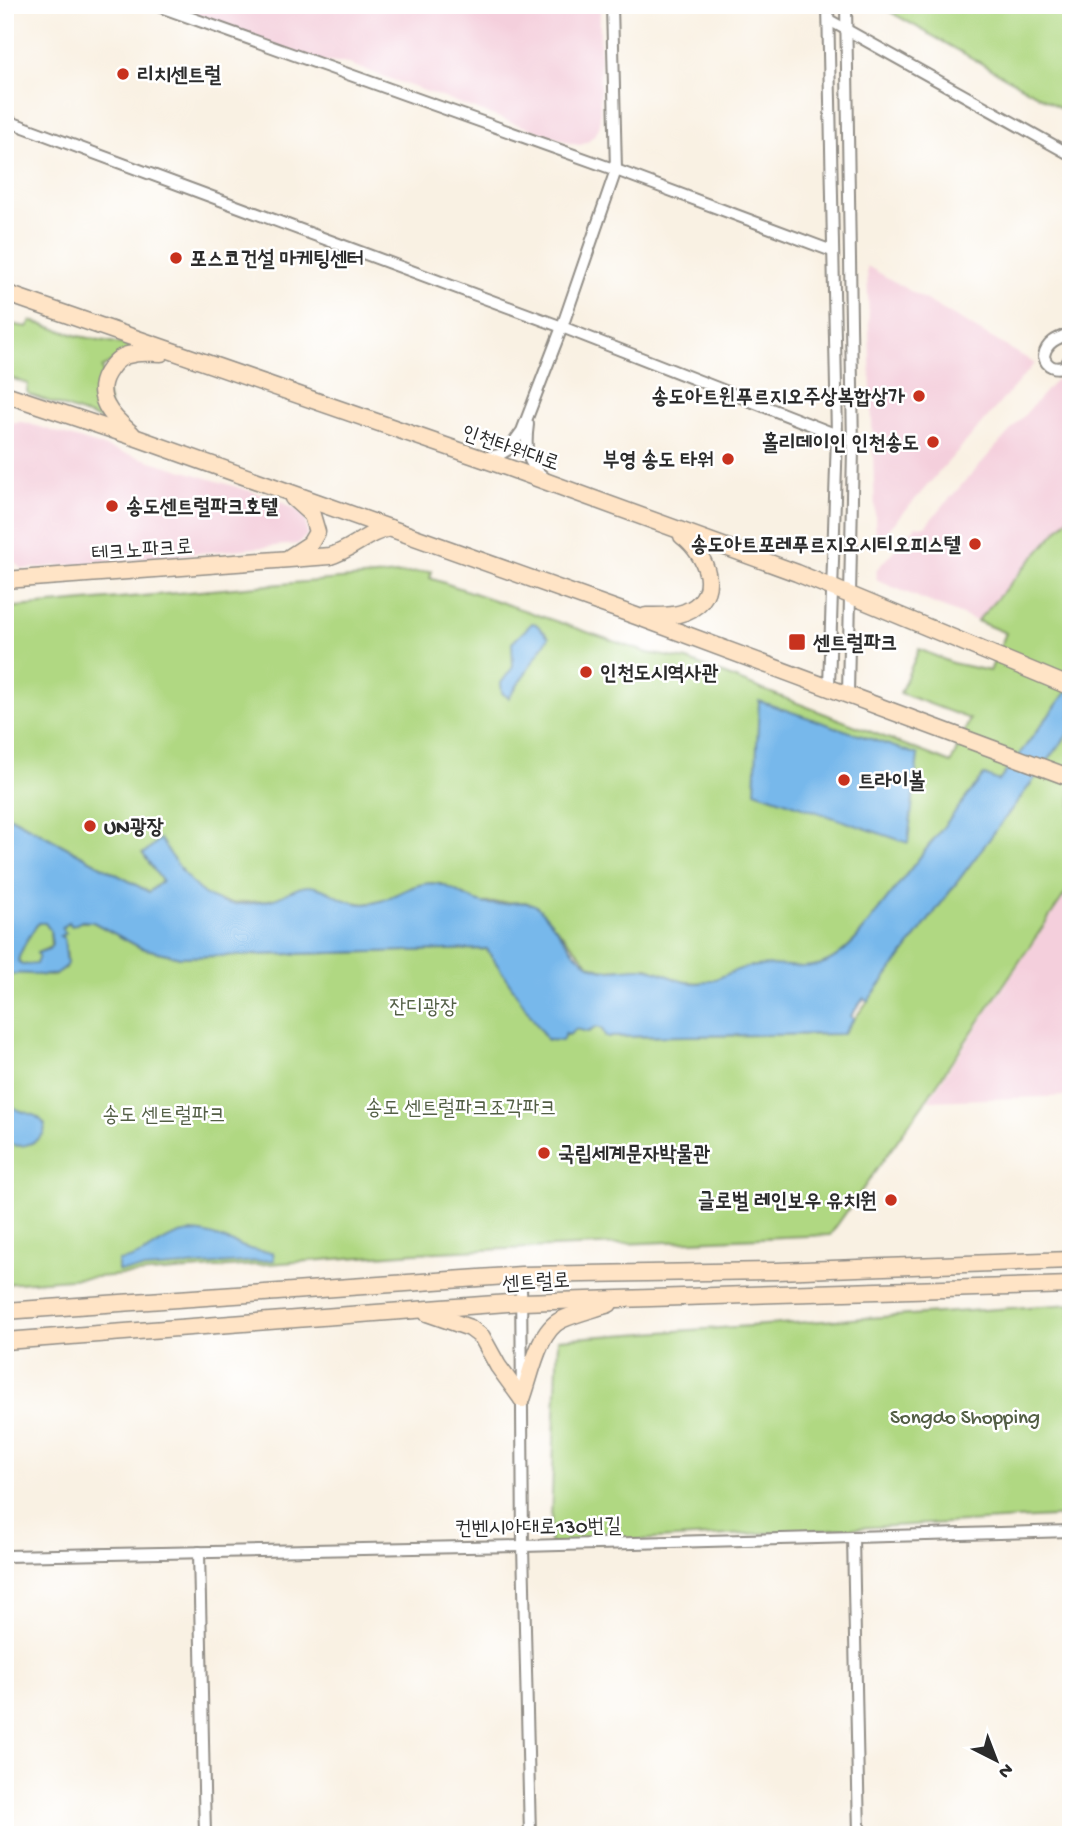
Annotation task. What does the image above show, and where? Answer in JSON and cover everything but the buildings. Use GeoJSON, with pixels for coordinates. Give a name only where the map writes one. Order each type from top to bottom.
{"type":"FeatureCollection","features":[{"type":"Feature","properties":{"kind":"main road","name":"인천타워대로"},"geometry":{"type":"LineString","coordinates":[[5,293],[671,527],[849,594],[1071,687]]}},
{"type":"Feature","properties":{"kind":"main road"},"geometry":{"type":"LineString","coordinates":[[137,438],[108,410],[101,394],[104,378],[114,364],[127,355],[174,353]]}},
{"type":"Feature","properties":{"kind":"main road"},"geometry":{"type":"LineString","coordinates":[[5,394],[137,438],[636,616],[1071,778]]}},
{"type":"Feature","properties":{"kind":"main road","name":"테크노파크로"},"geometry":{"type":"LineString","coordinates":[[279,489],[307,508],[315,520],[317,532],[301,552],[283,560]]}},
{"type":"Feature","properties":{"kind":"main road"},"geometry":{"type":"LineString","coordinates":[[636,616],[668,615],[686,611],[700,601],[706,592],[709,578],[702,558],[689,541],[671,527]]}},
{"type":"Feature","properties":{"kind":"main road","name":"테크노파크로"},"geometry":{"type":"LineString","coordinates":[[5,580],[337,554],[371,534],[390,528]]}},
{"type":"Feature","properties":{"kind":"main road","name":"센트럴로"},"geometry":{"type":"LineString","coordinates":[[5,1311],[522,1275],[777,1271],[1071,1260]]}},
{"type":"Feature","properties":{"kind":"main road","name":"센트럴로"},"geometry":{"type":"LineString","coordinates":[[5,1341],[522,1302],[1071,1285]]}},
{"type":"Feature","properties":{"kind":"main road"},"geometry":{"type":"LineString","coordinates":[[522,1399],[542,1339],[549,1329],[561,1320],[621,1299]]}},
{"type":"Feature","properties":{"kind":"main road"},"geometry":{"type":"LineString","coordinates":[[417,1310],[454,1321],[482,1337],[498,1366],[522,1399]]}},
{"type":"Feature","properties":{"kind":"street"},"geometry":{"type":"LineString","coordinates":[[155,5],[616,170],[832,251]]}},
{"type":"Feature","properties":{"kind":"street"},"geometry":{"type":"LineString","coordinates":[[478,458],[491,458],[509,449],[522,431],[562,327],[616,170],[612,5]]}},
{"type":"Feature","properties":{"kind":"street"},"geometry":{"type":"LineString","coordinates":[[828,5],[837,435],[828,686]]}},
{"type":"Feature","properties":{"kind":"street"},"geometry":{"type":"LineString","coordinates":[[846,5],[853,449],[848,694]]}},
{"type":"Feature","properties":{"kind":"street"},"geometry":{"type":"LineString","coordinates":[[830,20],[1071,155]]}},
{"type":"Feature","properties":{"kind":"street"},"geometry":{"type":"LineString","coordinates":[[5,120],[562,327],[837,435]]}},
{"type":"Feature","properties":{"kind":"street"},"geometry":{"type":"LineString","coordinates":[[1071,333],[1049,344],[1044,356],[1048,365],[1055,368],[1065,366],[1071,357]]}},
{"type":"Feature","properties":{"kind":"street"},"geometry":{"type":"LineString","coordinates":[[530,411],[526,449],[528,458],[536,471],[557,486]]}},
{"type":"Feature","properties":{"kind":"street"},"geometry":{"type":"LineString","coordinates":[[522,1275],[523,1546],[530,1835]]}},
{"type":"Feature","properties":{"kind":"street","name":"컨벤시아대로130번길"},"geometry":{"type":"LineString","coordinates":[[5,1556],[523,1546],[1071,1531]]}},
{"type":"Feature","properties":{"kind":"street"},"geometry":{"type":"LineString","coordinates":[[853,1536],[859,1835]]}},
{"type":"Feature","properties":{"kind":"street"},"geometry":{"type":"LineString","coordinates":[[199,1552],[205,1835]]}},
{"type":"Feature","properties":{"kind":"shaded area"},"geometry":{"type":"Polygon","coordinates":[[[168,5],[600,5],[600,125],[588,141],[581,145],[573,144],[343,62],[321,63],[168,5]]]}},
{"type":"Feature","properties":{"kind":"shaded area"},"geometry":{"type":"Polygon","coordinates":[[[867,266],[1035,363],[876,544],[867,266]]]}},
{"type":"Feature","properties":{"kind":"shaded area"},"geometry":{"type":"Polygon","coordinates":[[[1071,363],[1071,515],[977,621],[878,581],[877,569],[916,526],[925,526],[1071,363]]]}},
{"type":"Feature","properties":{"kind":"shaded area"},"geometry":{"type":"Polygon","coordinates":[[[14,422],[23,422],[273,498],[297,510],[306,519],[307,535],[298,544],[20,568],[10,553],[5,466],[5,429],[14,422]]]}},
{"type":"Feature","properties":{"kind":"shaded area"},"geometry":{"type":"Polygon","coordinates":[[[1071,887],[1071,1096],[928,1101],[1071,887]]]}},
{"type":"Feature","properties":{"kind":"green space"},"geometry":{"type":"Polygon","coordinates":[[[884,5],[1071,5],[1071,114],[887,10],[884,5]]]}},
{"type":"Feature","properties":{"kind":"green space"},"geometry":{"type":"Polygon","coordinates":[[[31,321],[78,336],[138,347],[102,368],[113,424],[30,395],[27,392],[28,384],[5,376],[5,327],[10,324],[27,327],[31,321]]]}},
{"type":"Feature","properties":{"kind":"green space"},"geometry":{"type":"Polygon","coordinates":[[[1071,515],[1071,686],[999,781],[984,775],[856,939],[837,957],[822,964],[802,968],[752,966],[706,983],[681,982],[648,968],[604,970],[590,965],[541,911],[526,902],[480,903],[441,884],[415,886],[385,900],[365,904],[342,900],[318,888],[303,887],[282,897],[232,903],[204,895],[182,872],[143,854],[162,881],[149,892],[5,814],[5,608],[432,571],[430,578],[648,653],[687,660],[951,763],[970,719],[900,693],[919,649],[952,663],[990,671],[1006,633],[977,621],[1071,515]]]}},
{"type":"Feature","properties":{"kind":"green space","name":"송도 센트럴파크"},"geometry":{"type":"Polygon","coordinates":[[[1071,730],[1071,885],[926,1100],[830,1235],[415,1253],[5,1284],[5,977],[23,973],[52,976],[65,968],[66,951],[60,936],[63,934],[61,928],[68,922],[93,922],[141,948],[180,957],[487,949],[547,1040],[562,1040],[565,1034],[569,1035],[576,1029],[588,1032],[597,1027],[602,1029],[606,1037],[843,1034],[1071,730]]]}},
{"type":"Feature","properties":{"kind":"green space"},"geometry":{"type":"Polygon","coordinates":[[[39,923],[45,923],[50,930],[51,947],[37,953],[37,964],[22,965],[18,961],[21,952],[39,923]]]}},
{"type":"Feature","properties":{"kind":"green space","name":"Songdo Shopping"},"geometry":{"type":"Polygon","coordinates":[[[1071,1304],[1071,1516],[550,1545],[558,1339],[1071,1304]]]}},
{"type":"Feature","properties":{"kind":"water"},"geometry":{"type":"Polygon","coordinates":[[[532,623],[549,637],[509,698],[502,693],[501,683],[513,667],[512,643],[532,623]]]}},
{"type":"Feature","properties":{"kind":"water"},"geometry":{"type":"Polygon","coordinates":[[[1071,686],[1071,730],[868,1001],[864,998],[851,1016],[854,1019],[843,1034],[606,1037],[602,1029],[597,1027],[588,1032],[576,1029],[569,1035],[565,1034],[562,1041],[547,1040],[487,949],[180,957],[141,948],[93,922],[82,921],[72,926],[68,922],[62,928],[66,933],[60,936],[64,938],[67,964],[61,971],[46,975],[14,974],[5,977],[5,814],[149,892],[162,881],[143,854],[160,839],[193,884],[217,901],[233,904],[274,899],[308,886],[363,904],[387,899],[415,886],[439,884],[482,903],[522,902],[535,905],[570,947],[594,967],[605,970],[655,970],[682,981],[697,983],[748,967],[815,966],[841,953],[856,939],[984,775],[999,781],[1071,686]],[[39,923],[33,930],[18,961],[22,965],[36,964],[39,956],[37,953],[49,949],[52,945],[50,930],[45,923],[39,923]]]}},
{"type":"Feature","properties":{"kind":"water","name":"트라이볼"},"geometry":{"type":"Polygon","coordinates":[[[759,701],[918,755],[908,843],[755,791],[759,701]]]}},
{"type":"Feature","properties":{"kind":"water"},"geometry":{"type":"Polygon","coordinates":[[[5,1089],[12,1105],[34,1115],[45,1125],[44,1133],[36,1141],[20,1146],[5,1140],[5,1089]]]}},
{"type":"Feature","properties":{"kind":"water"},"geometry":{"type":"Polygon","coordinates":[[[190,1232],[273,1252],[274,1260],[118,1271],[118,1261],[137,1256],[171,1238],[190,1232]]]}},
{"type":"Feature","properties":{"kind":"place","name":"리치센트럴"},"geometry":{"type":"Point","coordinates":[123,74]}},
{"type":"Feature","properties":{"kind":"place","name":"포스코건설 마케팅센터"},"geometry":{"type":"Point","coordinates":[176,258]}},
{"type":"Feature","properties":{"kind":"place","name":"송도아트윈푸르지오주상복합상가"},"geometry":{"type":"Point","coordinates":[919,396]}},
{"type":"Feature","properties":{"kind":"place","name":"홀리데이인 인천송도"},"geometry":{"type":"Point","coordinates":[933,442]}},
{"type":"Feature","properties":{"kind":"place","name":"부영 송도 타워"},"geometry":{"type":"Point","coordinates":[728,459]}},
{"type":"Feature","properties":{"kind":"place","name":"송도센트럴파크호텔"},"geometry":{"type":"Point","coordinates":[112,506]}},
{"type":"Feature","properties":{"kind":"place","name":"송도아트포레푸르지오시티오피스텔"},"geometry":{"type":"Point","coordinates":[975,544]}},
{"type":"Feature","properties":{"kind":"place","name":"센트럴파크"},"geometry":{"type":"Point","coordinates":[797,642]}},
{"type":"Feature","properties":{"kind":"place","name":"인천도시역사관"},"geometry":{"type":"Point","coordinates":[586,672]}},
{"type":"Feature","properties":{"kind":"place","name":"트라이볼"},"geometry":{"type":"Point","coordinates":[844,780]}},
{"type":"Feature","properties":{"kind":"place","name":"UN광장"},"geometry":{"type":"Point","coordinates":[90,826]}},
{"type":"Feature","properties":{"kind":"place","name":"국립세계문자박물관"},"geometry":{"type":"Point","coordinates":[544,1153]}},
{"type":"Feature","properties":{"kind":"place","name":"글로벌 레인보우 유치원"},"geometry":{"type":"Point","coordinates":[891,1200]}},
{"type":"Feature","properties":{"kind":"park label","name":"잔디광장"},"geometry":{"type":"Point","coordinates":[423,1006]}},
{"type":"Feature","properties":{"kind":"park label","name":"송도 센트럴파크조각파크"},"geometry":{"type":"Point","coordinates":[461,1107]}}]}
